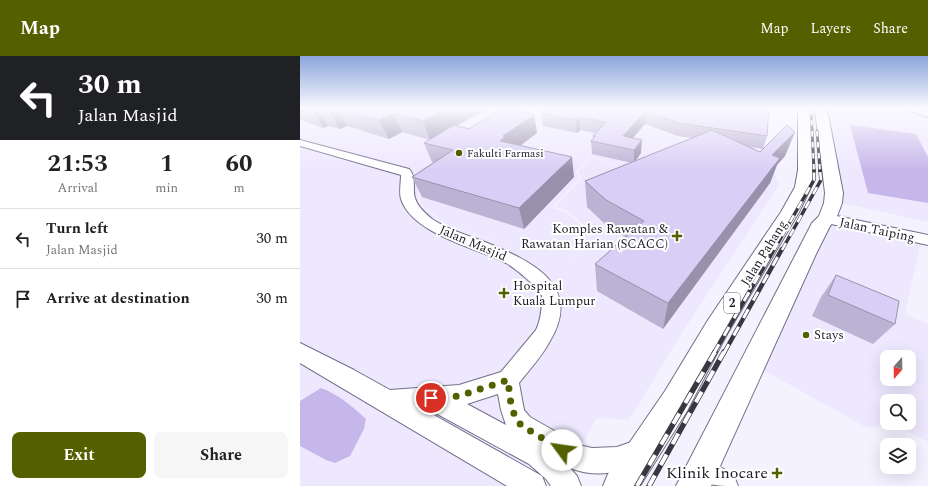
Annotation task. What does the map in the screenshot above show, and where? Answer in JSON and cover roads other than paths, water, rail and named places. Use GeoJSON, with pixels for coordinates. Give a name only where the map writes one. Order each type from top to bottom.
{"type":"FeatureCollection","features":[{"type":"Feature","properties":{"kind":"main road","name":"Jalan Pahang"},"geometry":{"type":"LineString","coordinates":[[620,486],[676,401],[717,328],[790,212],[803,187],[806,170],[805,129]]}},
{"type":"Feature","properties":{"kind":"main road"},"geometry":{"type":"LineString","coordinates":[[697,478],[806,254],[830,211],[834,193],[825,129]]}},
{"type":"Feature","properties":{"kind":"street","name":"Jalan Masjid"},"geometry":{"type":"LineString","coordinates":[[300,143],[405,172],[407,174],[408,200],[416,212],[427,222],[443,231],[512,258],[523,266],[547,289],[551,296],[548,326],[543,336],[508,380]]}},
{"type":"Feature","properties":{"kind":"street","name":"Jalan Taiping"},"geometry":{"type":"LineString","coordinates":[[830,211],[890,227],[928,234]]}},
{"type":"Feature","properties":{"kind":"street","name":"Jalan Taiping"},"geometry":{"type":"LineString","coordinates":[[830,211],[912,238],[928,240]]}},
{"type":"Feature","properties":{"kind":"street"},"geometry":{"type":"LineString","coordinates":[[300,352],[497,464],[532,486]]}},
{"type":"Feature","properties":{"kind":"street"},"geometry":{"type":"LineString","coordinates":[[388,402],[459,396],[508,380],[510,404],[518,422],[522,426],[575,458],[592,461],[617,460],[641,452]]}},
{"type":"Feature","properties":{"kind":"street"},"geometry":{"type":"LineString","coordinates":[[431,398],[538,455],[555,470],[567,486]]}},
{"type":"Feature","properties":{"kind":"street"},"geometry":{"type":"LineString","coordinates":[[697,478],[724,486]]}},
{"type":"Feature","properties":{"kind":"railway"},"geometry":{"type":"LineString","coordinates":[[812,129],[814,171]]}},
{"type":"Feature","properties":{"kind":"railway"},"geometry":{"type":"LineString","coordinates":[[817,131],[820,171]]}},
{"type":"Feature","properties":{"kind":"railway"},"geometry":{"type":"LineString","coordinates":[[782,250],[821,180],[820,170]]}},
{"type":"Feature","properties":{"kind":"railway"},"geometry":{"type":"LineString","coordinates":[[774,250],[814,180],[814,171]]}},
{"type":"Feature","properties":{"kind":"railway"},"geometry":{"type":"LineString","coordinates":[[714,353],[774,249]]}},
{"type":"Feature","properties":{"kind":"railway"},"geometry":{"type":"LineString","coordinates":[[724,353],[782,249]]}},
{"type":"Feature","properties":{"kind":"railway"},"geometry":{"type":"LineString","coordinates":[[637,486],[715,352]]}},
{"type":"Feature","properties":{"kind":"railway"},"geometry":{"type":"LineString","coordinates":[[649,486],[724,352]]}},
{"type":"Feature","properties":{"kind":"place","name":"Fakulti Farmasi"},"geometry":{"type":"Point","coordinates":[459,153]}},
{"type":"Feature","properties":{"kind":"place","name":"Komples Rawatan & Rawatan Harian (SCACC)"},"geometry":{"type":"Point","coordinates":[677,236]}},
{"type":"Feature","properties":{"kind":"place","name":"Hospital Kuala Lumpur"},"geometry":{"type":"Point","coordinates":[504,293]}},
{"type":"Feature","properties":{"kind":"place","name":"Stays"},"geometry":{"type":"Point","coordinates":[806,335]}},
{"type":"Feature","properties":{"kind":"place","name":"Klinik Inocare"},"geometry":{"type":"Point","coordinates":[777,473]}}]}
